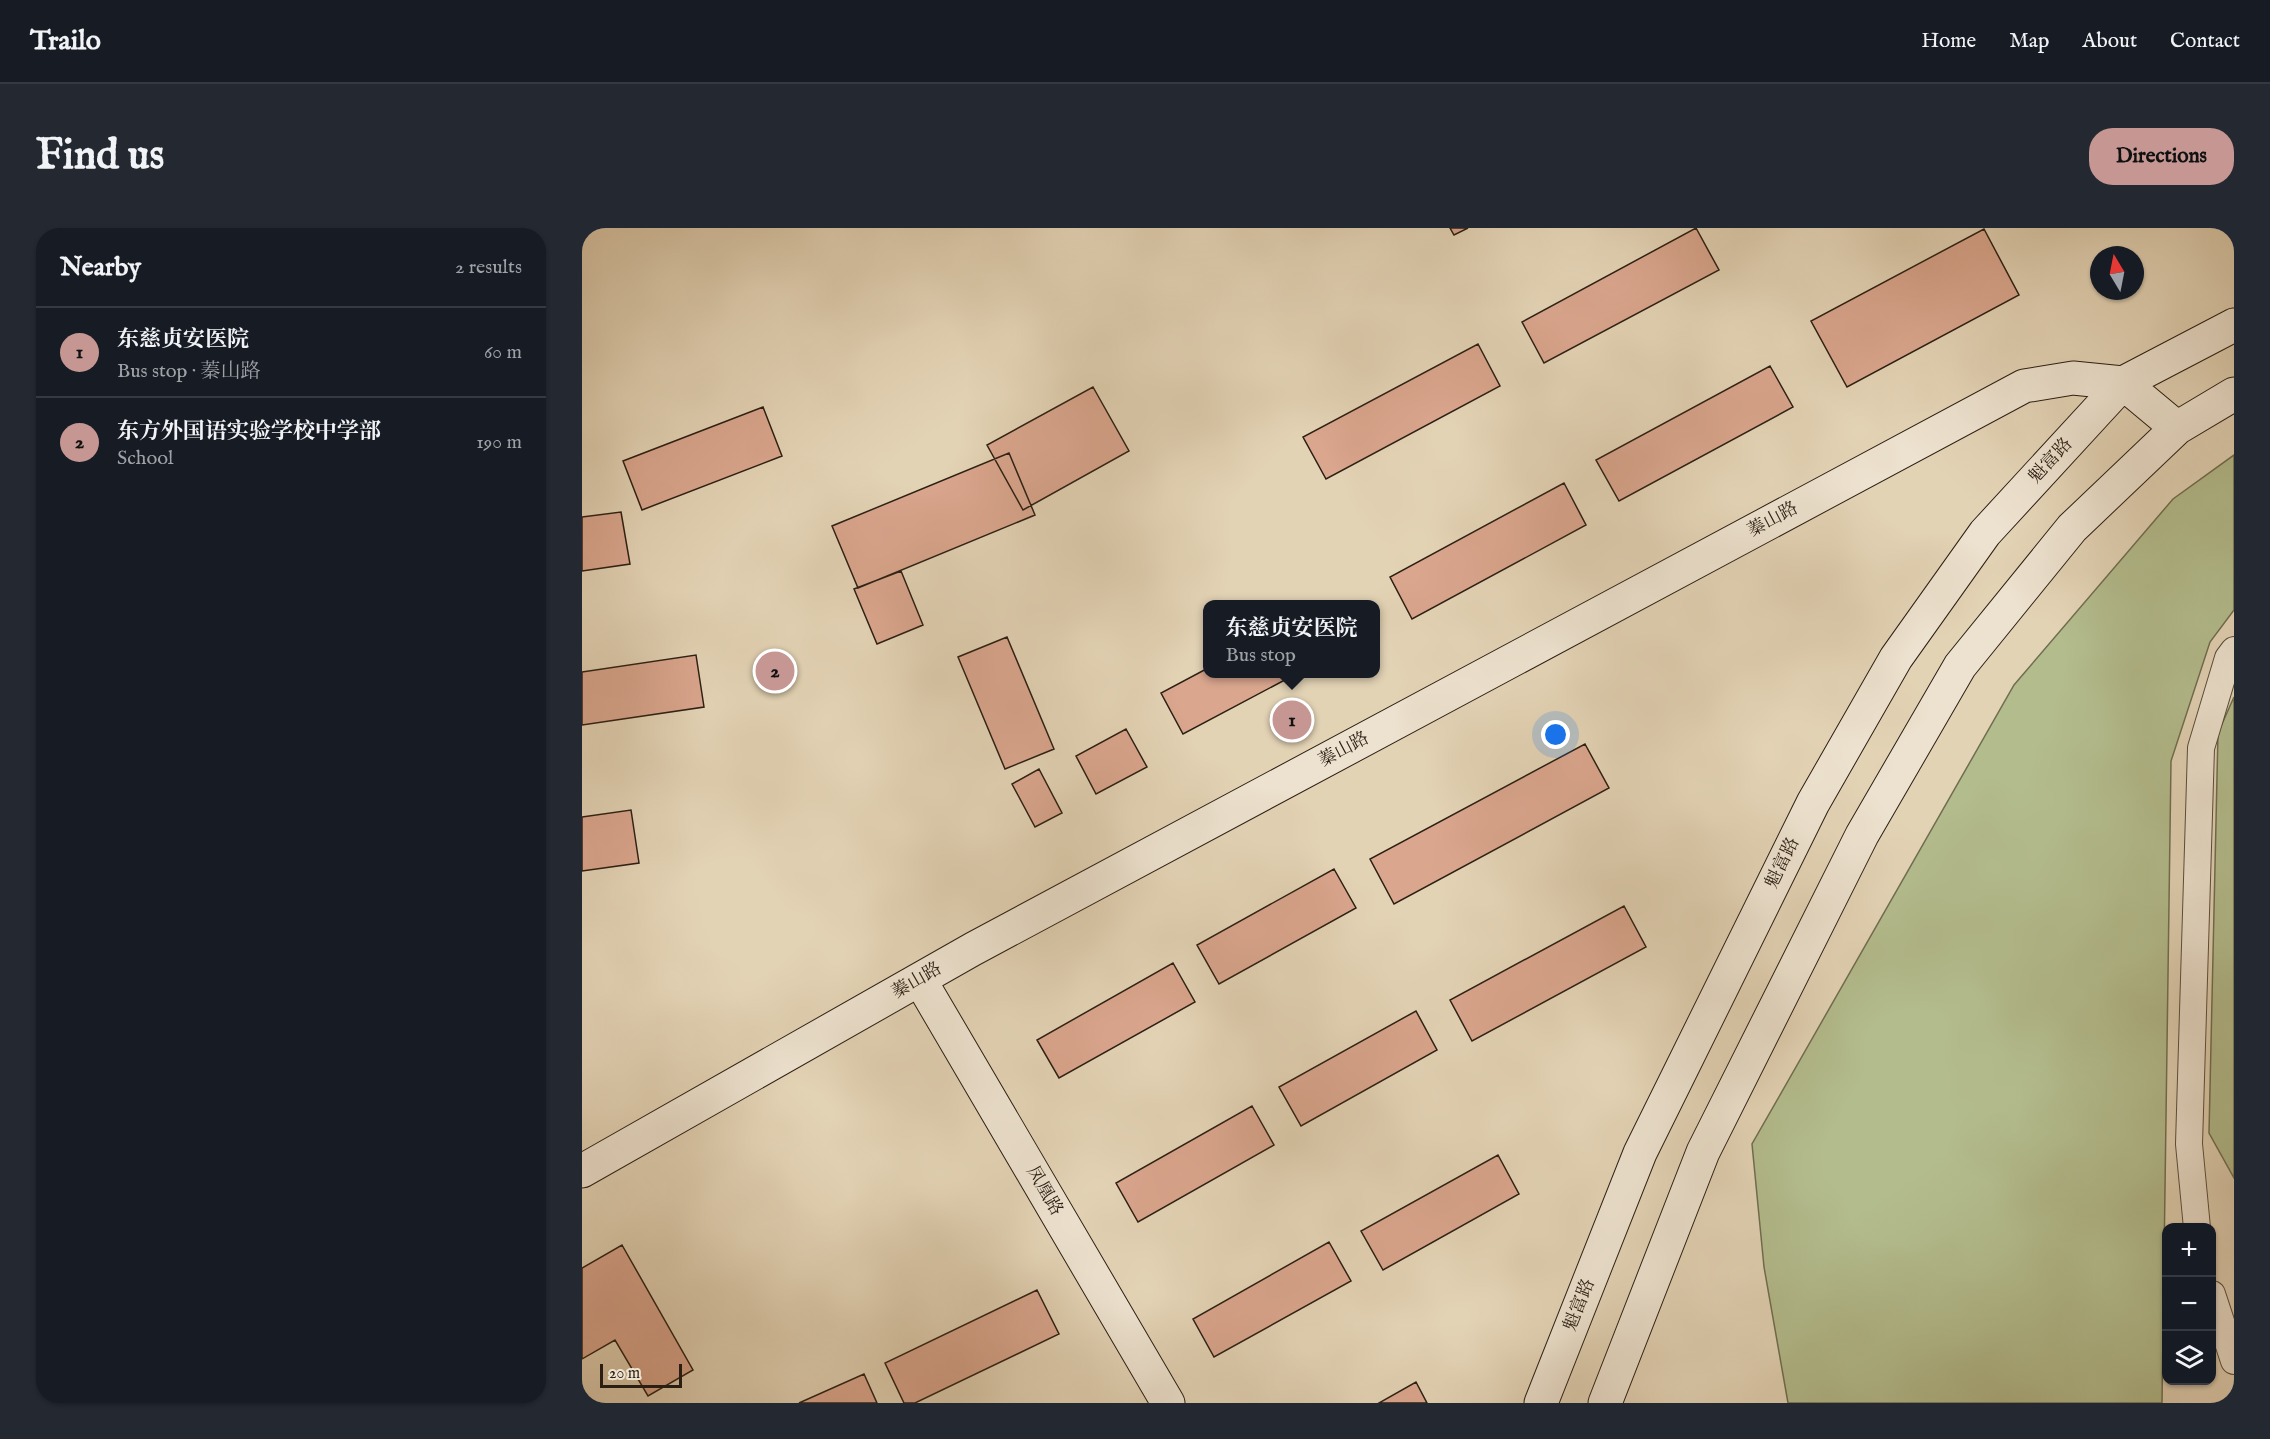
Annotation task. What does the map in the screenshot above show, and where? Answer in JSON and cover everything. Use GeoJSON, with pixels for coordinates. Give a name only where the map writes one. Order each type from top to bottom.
{"type":"FeatureCollection","features":[{"type":"Feature","properties":{"kind":"main road"},"geometry":{"type":"LineString","coordinates":[[2177,428],[2123,383],[2234,325]]}},
{"type":"Feature","properties":{"kind":"main road","name":"蓁山路"},"geometry":{"type":"LineString","coordinates":[[582,1171],[983,943],[2024,386],[2073,378],[2123,383]]}},
{"type":"Feature","properties":{"kind":"main road","name":"魁富路"},"geometry":{"type":"LineString","coordinates":[[1541,1403],[1640,1153],[1813,803],[1854,730],[1896,658],[1985,533],[2123,383]]}},
{"type":"Feature","properties":{"kind":"main road"},"geometry":{"type":"LineString","coordinates":[[1605,1403],[1703,1152],[1862,835],[1960,666],[2072,528],[2177,428],[2234,394]]}},
{"type":"Feature","properties":{"kind":"main road","name":"凤凰路"},"geometry":{"type":"LineString","coordinates":[[920,980],[1168,1403]]}},
{"type":"Feature","properties":{"kind":"street"},"geometry":{"type":"LineString","coordinates":[[2197,1223],[2189,1144],[2201,748],[2228,658],[2234,650]]}},
{"type":"Feature","properties":{"kind":"street"},"geometry":{"type":"LineString","coordinates":[[2216,1309],[2234,1361]]}},
{"type":"Feature","properties":{"kind":"green space"},"geometry":{"type":"Polygon","coordinates":[[[2234,455],[2234,610],[2210,642],[2171,761],[2165,1223],[2162,1223],[2162,1403],[1788,1403],[1764,1267],[1752,1144],[2014,685],[2173,499],[2234,455]]]}},
{"type":"Feature","properties":{"kind":"green space"},"geometry":{"type":"Polygon","coordinates":[[[2234,697],[2234,1178],[2209,1133],[2218,733],[2234,697]]]}},
{"type":"Feature","properties":{"kind":"building"},"geometry":{"type":"Polygon","coordinates":[[[1450,228],[1468,228],[1454,235],[1450,228]]]}},
{"type":"Feature","properties":{"kind":"building"},"geometry":{"type":"Polygon","coordinates":[[[1696,228],[1719,270],[1544,363],[1522,322],[1696,228]]]}},
{"type":"Feature","properties":{"kind":"building"},"geometry":{"type":"Polygon","coordinates":[[[1984,229],[2019,295],[1847,387],[1811,321],[1984,229]]]}},
{"type":"Feature","properties":{"kind":"building"},"geometry":{"type":"Polygon","coordinates":[[[1478,344],[1500,386],[1326,479],[1303,437],[1478,344]]]}},
{"type":"Feature","properties":{"kind":"building"},"geometry":{"type":"Polygon","coordinates":[[[1770,366],[1793,407],[1619,501],[1596,460],[1770,366]]]}},
{"type":"Feature","properties":{"kind":"building"},"geometry":{"type":"Polygon","coordinates":[[[1093,387],[1129,451],[1023,510],[987,445],[1093,387]]]}},
{"type":"Feature","properties":{"kind":"building"},"geometry":{"type":"Polygon","coordinates":[[[763,407],[782,456],[642,510],[623,461],[763,407]]]}},
{"type":"Feature","properties":{"kind":"building"},"geometry":{"type":"Polygon","coordinates":[[[1009,453],[1035,515],[858,588],[832,526],[1009,453]]]}},
{"type":"Feature","properties":{"kind":"building"},"geometry":{"type":"Polygon","coordinates":[[[1564,483],[1586,525],[1412,619],[1390,577],[1564,483]]]}},
{"type":"Feature","properties":{"kind":"building"},"geometry":{"type":"Polygon","coordinates":[[[621,512],[630,564],[582,571],[582,517],[621,512]]]}},
{"type":"Feature","properties":{"kind":"building"},"geometry":{"type":"Polygon","coordinates":[[[901,571],[923,625],[877,644],[854,589],[901,571]]]}},
{"type":"Feature","properties":{"kind":"building"},"geometry":{"type":"Polygon","coordinates":[[[1007,637],[1054,749],[1005,769],[958,657],[1007,637]]]}},
{"type":"Feature","properties":{"kind":"building"},"geometry":{"type":"Polygon","coordinates":[[[696,655],[704,707],[582,725],[582,672],[696,655]]]}},
{"type":"Feature","properties":{"kind":"building"},"geometry":{"type":"Polygon","coordinates":[[[1203,671],[1203,678],[1288,678],[1183,734],[1161,693],[1203,671]]]}},
{"type":"Feature","properties":{"kind":"building"},"geometry":{"type":"Polygon","coordinates":[[[1126,729],[1147,767],[1096,794],[1076,756],[1126,729]]]}},
{"type":"Feature","properties":{"kind":"building"},"geometry":{"type":"Polygon","coordinates":[[[1585,744],[1609,788],[1394,904],[1370,859],[1585,744]]]}},
{"type":"Feature","properties":{"kind":"building"},"geometry":{"type":"Polygon","coordinates":[[[1039,769],[1062,813],[1035,827],[1012,784],[1039,769]]]}},
{"type":"Feature","properties":{"kind":"building"},"geometry":{"type":"Polygon","coordinates":[[[631,810],[639,863],[582,871],[582,817],[631,810]]]}},
{"type":"Feature","properties":{"kind":"building"},"geometry":{"type":"Polygon","coordinates":[[[1334,869],[1356,908],[1219,984],[1197,945],[1334,869]]]}},
{"type":"Feature","properties":{"kind":"building"},"geometry":{"type":"Polygon","coordinates":[[[1624,906],[1646,947],[1472,1041],[1450,1000],[1624,906]]]}},
{"type":"Feature","properties":{"kind":"building"},"geometry":{"type":"Polygon","coordinates":[[[1173,963],[1195,1002],[1059,1078],[1037,1040],[1173,963]]]}},
{"type":"Feature","properties":{"kind":"building"},"geometry":{"type":"Polygon","coordinates":[[[1416,1011],[1437,1050],[1301,1126],[1279,1087],[1416,1011]]]}},
{"type":"Feature","properties":{"kind":"building"},"geometry":{"type":"Polygon","coordinates":[[[1252,1106],[1274,1145],[1138,1222],[1116,1183],[1252,1106]]]}},
{"type":"Feature","properties":{"kind":"building"},"geometry":{"type":"Polygon","coordinates":[[[1498,1155],[1519,1194],[1383,1270],[1361,1231],[1498,1155]]]}},
{"type":"Feature","properties":{"kind":"building"},"geometry":{"type":"Polygon","coordinates":[[[1329,1242],[1351,1281],[1214,1357],[1193,1319],[1329,1242]]]}},
{"type":"Feature","properties":{"kind":"building"},"geometry":{"type":"Polygon","coordinates":[[[622,1245],[693,1370],[648,1396],[615,1340],[582,1359],[582,1268],[622,1245]]]}},
{"type":"Feature","properties":{"kind":"building"},"geometry":{"type":"Polygon","coordinates":[[[1037,1290],[1059,1334],[915,1403],[904,1403],[885,1363],[1037,1290]]]}},
{"type":"Feature","properties":{"kind":"building"},"geometry":{"type":"Polygon","coordinates":[[[864,1374],[877,1403],[799,1403],[864,1374]]]}},
{"type":"Feature","properties":{"kind":"building"},"geometry":{"type":"Polygon","coordinates":[[[1416,1382],[1427,1403],[1379,1403],[1416,1382]]]}},
{"type":"Feature","properties":{"kind":"place","name":"东方外国语实验学校中学部"},"geometry":{"type":"Point","coordinates":[775,671]}},
{"type":"Feature","properties":{"kind":"place","name":"东慈贞安医院"},"geometry":{"type":"Point","coordinates":[1292,720]}}]}
